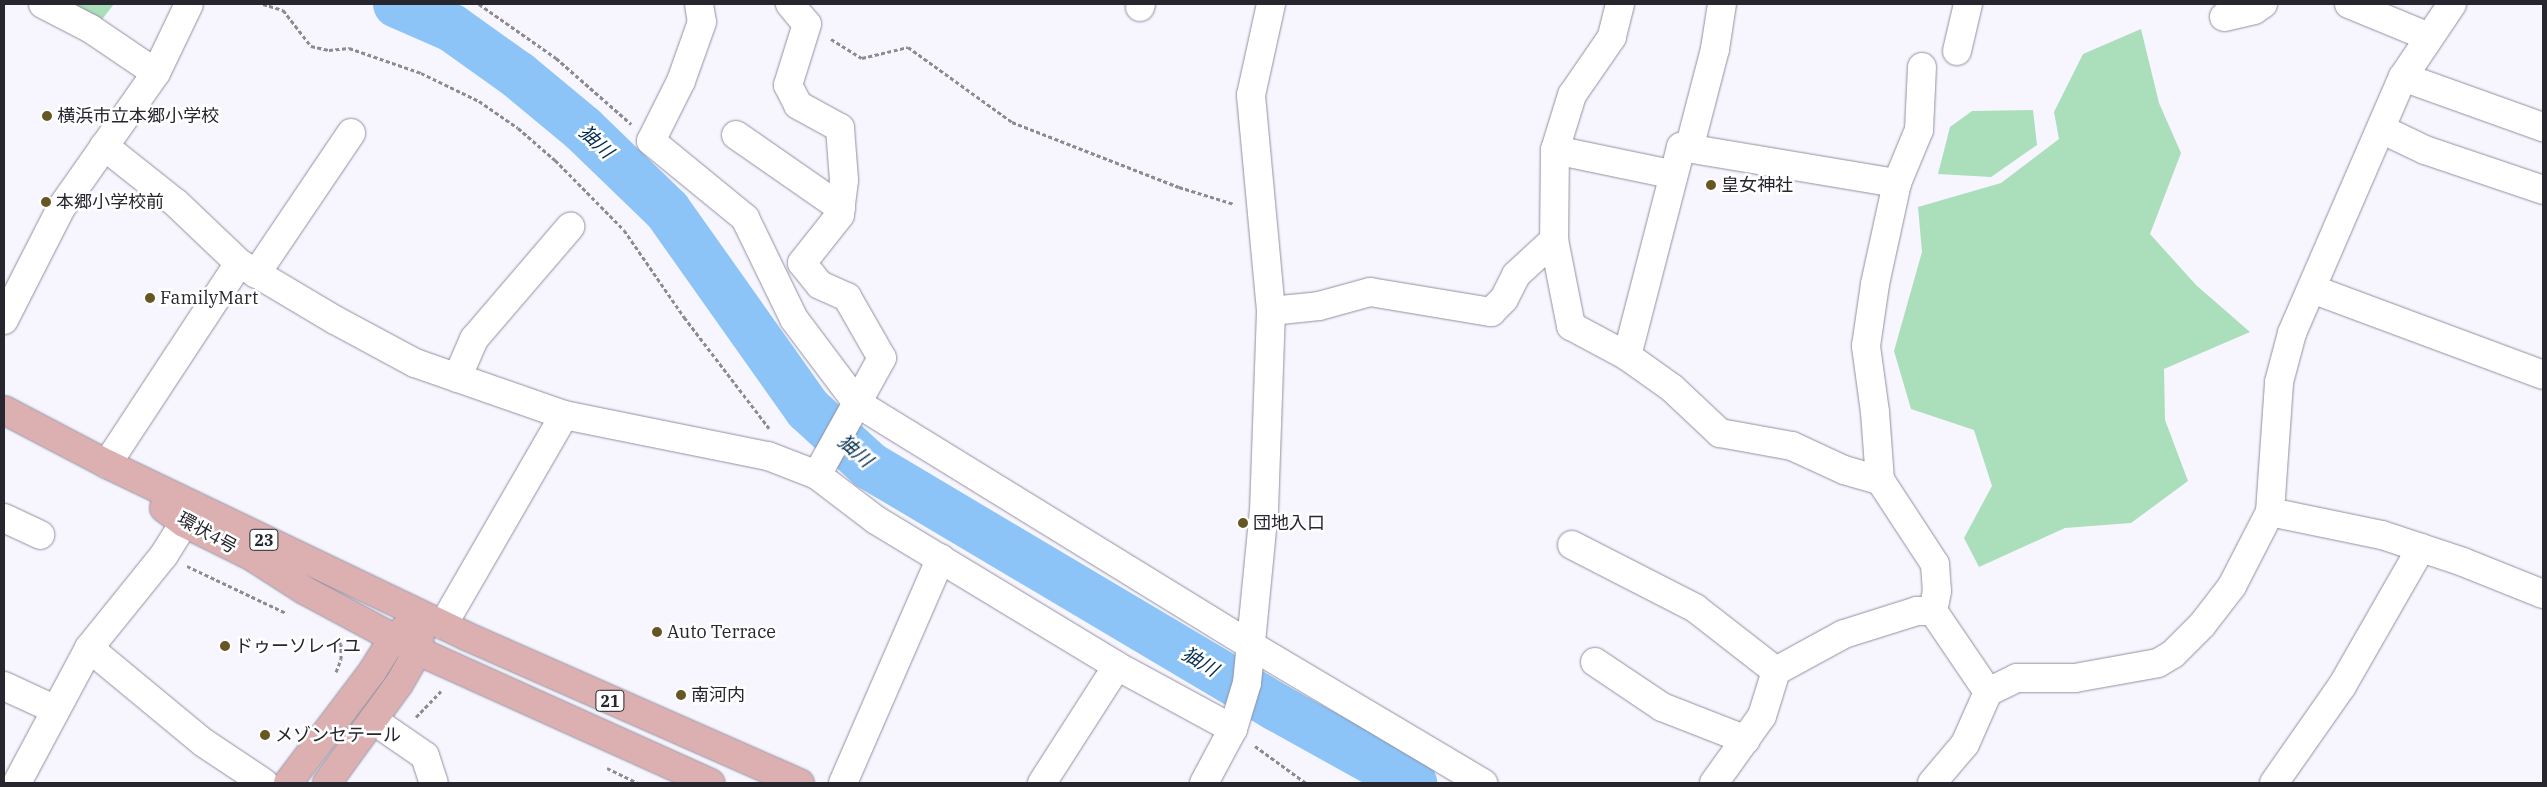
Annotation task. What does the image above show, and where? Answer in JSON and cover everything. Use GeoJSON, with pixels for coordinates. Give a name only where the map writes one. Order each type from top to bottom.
{"type":"FeatureCollection","features":[{"type":"Feature","properties":{"kind":"main road","name":"環状4号"},"geometry":{"type":"LineString","coordinates":[[4,410],[107,464],[251,556],[418,652]]}},
{"type":"Feature","properties":{"kind":"main road","name":"環状4号"},"geometry":{"type":"LineString","coordinates":[[189,515],[432,620]]}},
{"type":"Feature","properties":{"kind":"main road"},"geometry":{"type":"LineString","coordinates":[[288,783],[372,672],[393,638],[432,620]]}},
{"type":"Feature","properties":{"kind":"main road"},"geometry":{"type":"LineString","coordinates":[[327,783],[373,720],[418,652],[432,620]]}},
{"type":"Feature","properties":{"kind":"main road","name":"21"},"geometry":{"type":"LineString","coordinates":[[432,620],[800,783]]}},
{"type":"Feature","properties":{"kind":"main road","name":"21"},"geometry":{"type":"LineString","coordinates":[[418,652],[711,783]]}},
{"type":"Feature","properties":{"kind":"street"},"geometry":{"type":"LineString","coordinates":[[43,4],[91,29],[156,73]]}},
{"type":"Feature","properties":{"kind":"street"},"geometry":{"type":"LineString","coordinates":[[4,320],[61,208],[156,73],[189,4]]}},
{"type":"Feature","properties":{"kind":"street"},"geometry":{"type":"LineString","coordinates":[[699,4],[702,22],[681,82],[651,141],[745,218],[794,319],[855,407],[1251,651],[1484,783]]}},
{"type":"Feature","properties":{"kind":"street"},"geometry":{"type":"LineString","coordinates":[[790,4],[807,24],[788,85],[798,105],[840,128],[844,180],[840,215],[802,263],[820,285],[847,296],[882,358],[820,470]]}},
{"type":"Feature","properties":{"kind":"street"},"geometry":{"type":"LineString","coordinates":[[1204,783],[1234,724],[1251,651],[1264,511],[1271,311],[1260,205],[1252,95],[1271,4]]}},
{"type":"Feature","properties":{"kind":"street"},"geometry":{"type":"LineString","coordinates":[[1620,4],[1612,37],[1572,95],[1555,150],[1554,240],[1571,326],[1627,356],[1672,388],[1720,433],[1792,446],[1844,470],[1880,480]]}},
{"type":"Feature","properties":{"kind":"street"},"geometry":{"type":"LineString","coordinates":[[1689,149],[1715,49],[1722,4]]}},
{"type":"Feature","properties":{"kind":"street"},"geometry":{"type":"LineString","coordinates":[[1957,51],[1968,4]]}},
{"type":"Feature","properties":{"kind":"street"},"geometry":{"type":"LineString","coordinates":[[2224,17],[2254,10],[2263,4]]}},
{"type":"Feature","properties":{"kind":"street"},"geometry":{"type":"LineString","coordinates":[[2349,4],[2429,37]]}},
{"type":"Feature","properties":{"kind":"street"},"geometry":{"type":"LineString","coordinates":[[1932,783],[1965,744],[1988,692],[2017,678],[2076,678],[2142,668],[2166,658],[2202,625],[2232,586],[2270,512],[2280,382],[2292,333],[2403,77],[2452,4]]}},
{"type":"Feature","properties":{"kind":"street"},"geometry":{"type":"LineString","coordinates":[[1922,67],[1919,130],[1897,183],[1875,284],[1866,346],[1876,412],[1880,480],[1935,564],[1937,591],[1933,612],[1988,692]]}},
{"type":"Feature","properties":{"kind":"street"},"geometry":{"type":"LineString","coordinates":[[2403,77],[2543,127]]}},
{"type":"Feature","properties":{"kind":"street"},"geometry":{"type":"LineString","coordinates":[[2381,129],[2426,150],[2543,190]]}},
{"type":"Feature","properties":{"kind":"street"},"geometry":{"type":"LineString","coordinates":[[107,464],[247,269],[351,133]]}},
{"type":"Feature","properties":{"kind":"street"},"geometry":{"type":"LineString","coordinates":[[736,135],[841,208]]}},
{"type":"Feature","properties":{"kind":"street"},"geometry":{"type":"LineString","coordinates":[[104,146],[176,203],[247,269],[415,363],[564,415],[768,456],[820,470],[876,520],[1117,666],[1234,724]]}},
{"type":"Feature","properties":{"kind":"street"},"geometry":{"type":"LineString","coordinates":[[1627,356],[1671,174],[1681,147],[1897,183]]}},
{"type":"Feature","properties":{"kind":"street"},"geometry":{"type":"LineString","coordinates":[[1555,150],[1671,174]]}},
{"type":"Feature","properties":{"kind":"street"},"geometry":{"type":"LineString","coordinates":[[456,378],[474,339],[570,227]]}},
{"type":"Feature","properties":{"kind":"street"},"geometry":{"type":"LineString","coordinates":[[1271,311],[1319,306],[1370,292],[1491,312],[1504,299],[1516,275],[1554,240]]}},
{"type":"Feature","properties":{"kind":"street"},"geometry":{"type":"LineString","coordinates":[[2312,289],[2543,375]]}},
{"type":"Feature","properties":{"kind":"street"},"geometry":{"type":"LineString","coordinates":[[432,620],[564,415]]}},
{"type":"Feature","properties":{"kind":"street"},"geometry":{"type":"LineString","coordinates":[[2270,512],[2382,535],[2543,594]]}},
{"type":"Feature","properties":{"kind":"street"},"geometry":{"type":"LineString","coordinates":[[17,783],[90,648],[164,555],[189,515]]}},
{"type":"Feature","properties":{"kind":"street"},"geometry":{"type":"LineString","coordinates":[[4,518],[40,535]]}},
{"type":"Feature","properties":{"kind":"street"},"geometry":{"type":"LineString","coordinates":[[1572,544],[1695,608],[1776,671]]}},
{"type":"Feature","properties":{"kind":"street"},"geometry":{"type":"LineString","coordinates":[[2274,783],[2342,686],[2421,548]]}},
{"type":"Feature","properties":{"kind":"street"},"geometry":{"type":"LineString","coordinates":[[843,783],[941,558]]}},
{"type":"Feature","properties":{"kind":"street"},"geometry":{"type":"LineString","coordinates":[[1714,783],[1762,716],[1776,671],[1844,634],[1917,611],[1933,612]]}},
{"type":"Feature","properties":{"kind":"street"},"geometry":{"type":"LineString","coordinates":[[90,648],[204,743],[264,783]]}},
{"type":"Feature","properties":{"kind":"street"},"geometry":{"type":"LineString","coordinates":[[1595,662],[1662,707],[1746,740]]}},
{"type":"Feature","properties":{"kind":"street"},"geometry":{"type":"LineString","coordinates":[[1042,783],[1117,666]]}},
{"type":"Feature","properties":{"kind":"street"},"geometry":{"type":"LineString","coordinates":[[4,686],[56,710]]}},
{"type":"Feature","properties":{"kind":"street"},"geometry":{"type":"LineString","coordinates":[[373,720],[425,756],[434,783]]}},
{"type":"Feature","properties":{"kind":"path"},"geometry":{"type":"LineString","coordinates":[[479,4],[556,58],[651,141]]}},
{"type":"Feature","properties":{"kind":"path"},"geometry":{"type":"LineString","coordinates":[[807,24],[862,58],[908,47],[1012,122],[1228,204],[1260,205]]}},
{"type":"Feature","properties":{"kind":"path"},"geometry":{"type":"LineString","coordinates":[[164,555],[288,614]]}},
{"type":"Feature","properties":{"kind":"path"},"geometry":{"type":"LineString","coordinates":[[332,635],[341,644],[341,659],[335,675]]}},
{"type":"Feature","properties":{"kind":"path"},"geometry":{"type":"LineString","coordinates":[[399,738],[432,698],[443,690],[451,694]]}},
{"type":"Feature","properties":{"kind":"path"},"geometry":{"type":"LineString","coordinates":[[1234,724],[1306,783]]}},
{"type":"Feature","properties":{"kind":"path"},"geometry":{"type":"LineString","coordinates":[[604,767],[638,783]]}},
{"type":"Feature","properties":{"kind":"green space"},"geometry":{"type":"Polygon","coordinates":[[[73,4],[114,4],[100,22],[73,4]]]}},
{"type":"Feature","properties":{"kind":"green space"},"geometry":{"type":"Polygon","coordinates":[[[2141,29],[2159,103],[2181,153],[2150,234],[2196,285],[2250,332],[2164,369],[2165,420],[2188,481],[2131,523],[2065,528],[1979,567],[1964,538],[1992,486],[1974,430],[1911,409],[1894,351],[1922,252],[1918,207],[2001,183],[2059,139],[2054,112],[2083,54],[2141,29]]]}},
{"type":"Feature","properties":{"kind":"green space"},"geometry":{"type":"Polygon","coordinates":[[[2033,110],[2037,145],[1991,177],[1938,174],[1950,127],[1972,111],[2033,110]]]}},
{"type":"Feature","properties":{"kind":"waterway","name":"㹨川"},"geometry":{"type":"LineString","coordinates":[[397,4],[452,28],[518,75],[583,129],[667,210],[808,409],[870,466],[1276,707],[1413,783]]}},
{"type":"Feature","properties":{"kind":"place","name":"横浜市立本郷小学校"},"geometry":{"type":"Point","coordinates":[47,116]}},
{"type":"Feature","properties":{"kind":"place","name":"皇女神社"},"geometry":{"type":"Point","coordinates":[1711,185]}},
{"type":"Feature","properties":{"kind":"place","name":"本郷小学校前"},"geometry":{"type":"Point","coordinates":[46,202]}},
{"type":"Feature","properties":{"kind":"place","name":"FamilyMart"},"geometry":{"type":"Point","coordinates":[150,298]}},
{"type":"Feature","properties":{"kind":"place","name":"団地入口"},"geometry":{"type":"Point","coordinates":[1243,523]}},
{"type":"Feature","properties":{"kind":"place","name":"Auto Terrace"},"geometry":{"type":"Point","coordinates":[657,632]}},
{"type":"Feature","properties":{"kind":"place","name":"ドゥーソレイユ"},"geometry":{"type":"Point","coordinates":[225,646]}},
{"type":"Feature","properties":{"kind":"place","name":"南河内"},"geometry":{"type":"Point","coordinates":[681,695]}},
{"type":"Feature","properties":{"kind":"place","name":"メゾンセテール"},"geometry":{"type":"Point","coordinates":[265,735]}}]}
